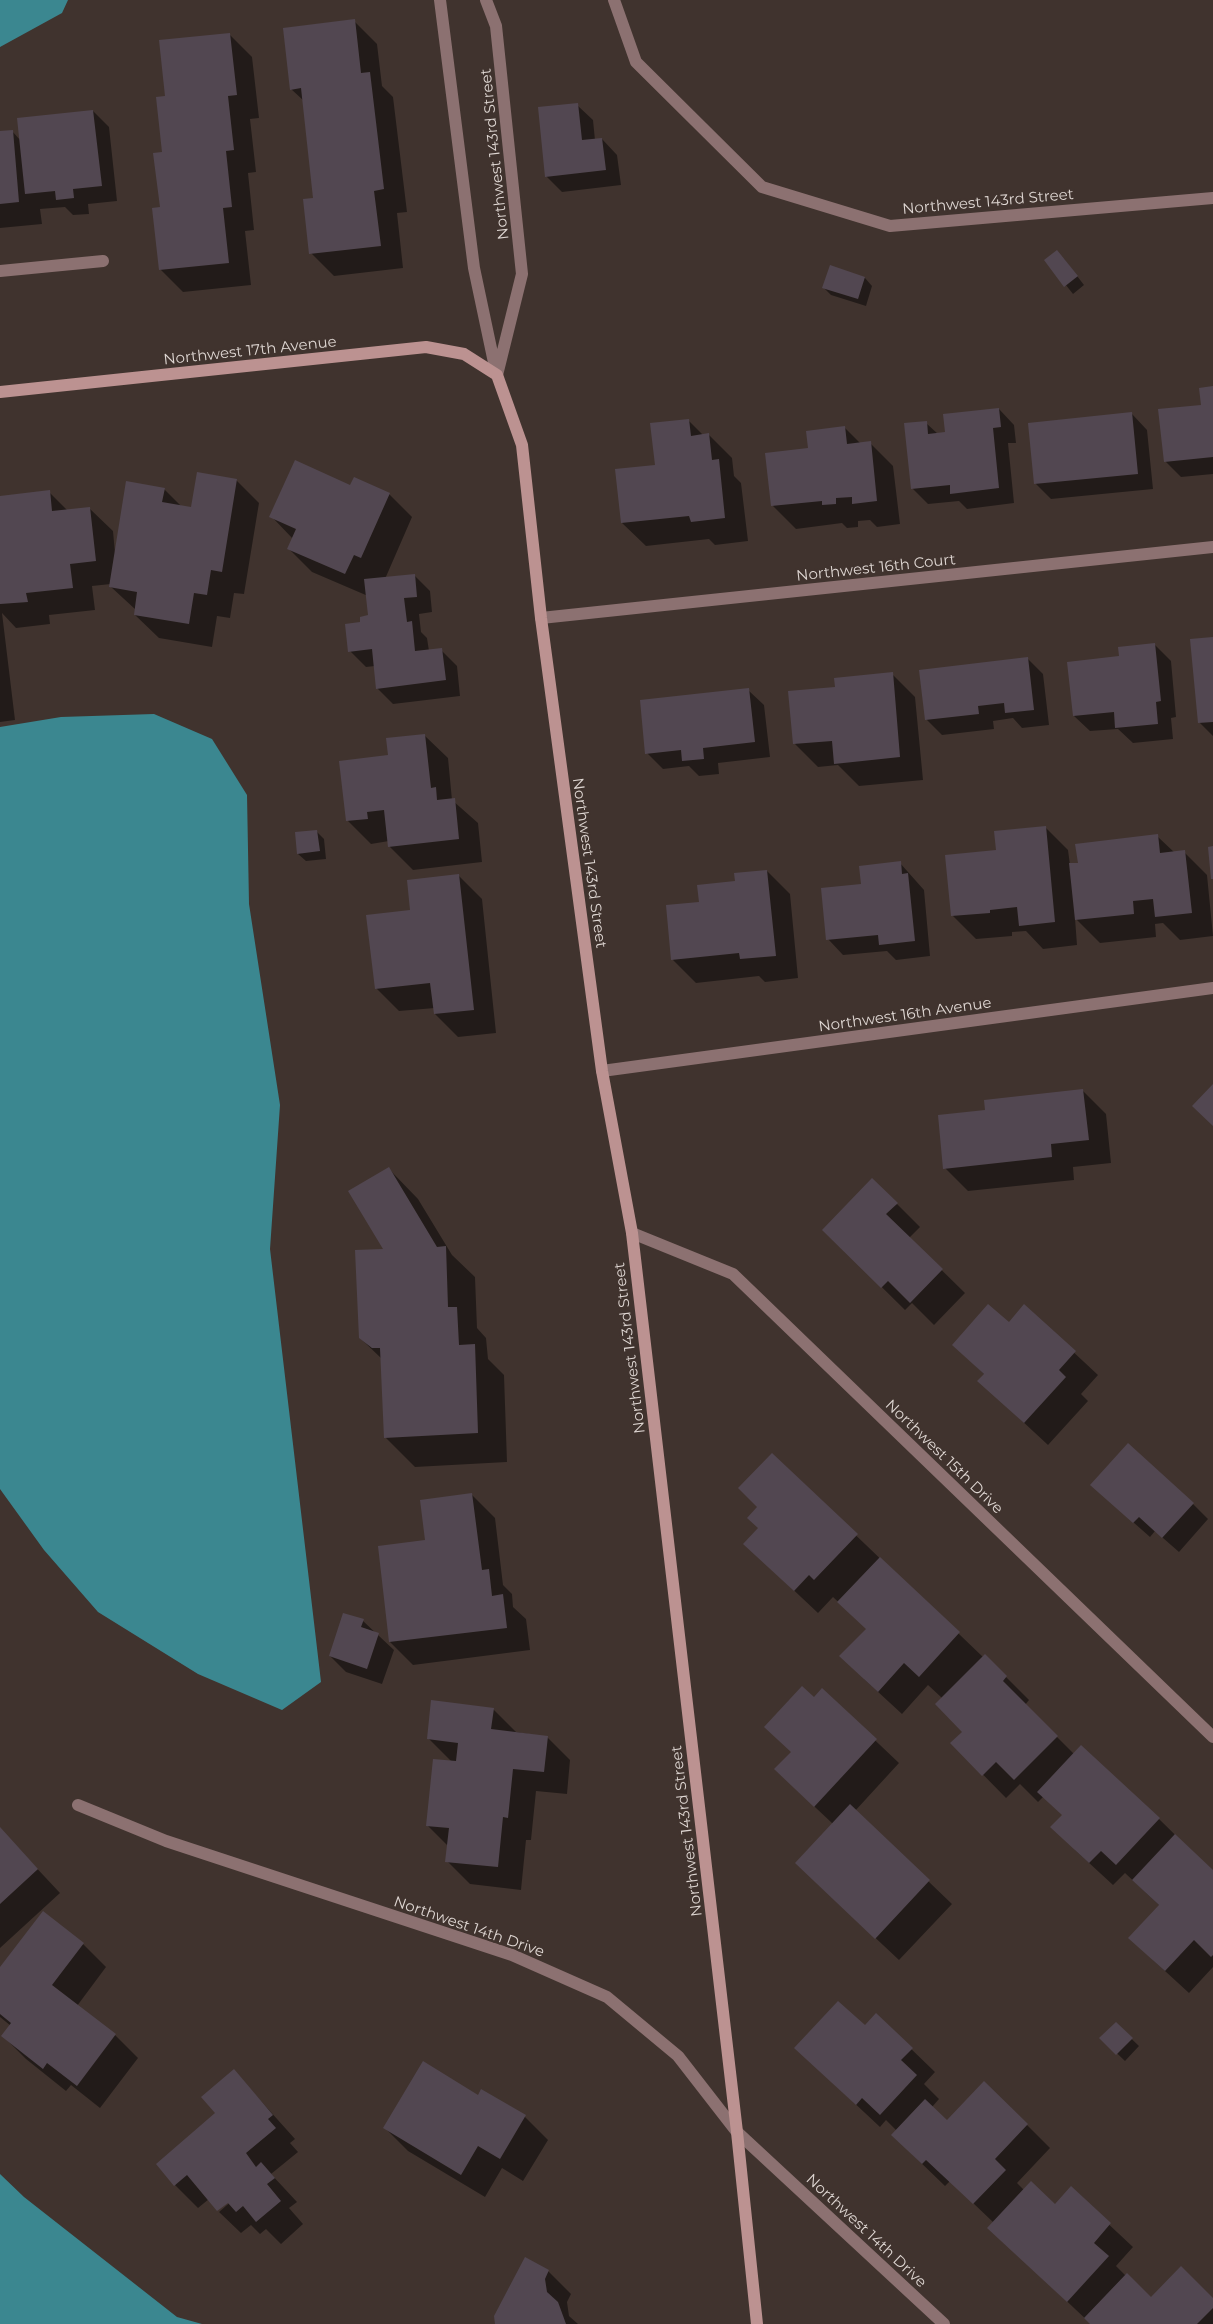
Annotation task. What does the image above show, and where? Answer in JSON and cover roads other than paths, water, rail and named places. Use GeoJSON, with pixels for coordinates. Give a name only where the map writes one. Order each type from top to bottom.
{"type":"FeatureCollection","features":[{"type":"Feature","properties":{"kind":"street","name":"Northwest 143rd Street"},"geometry":{"type":"LineString","coordinates":[[440,0],[474,268],[497,375],[522,445],[542,618],[602,1071],[632,1233],[737,2132],[757,2324]]}},
{"type":"Feature","properties":{"kind":"street","name":"Northwest 143rd Street"},"geometry":{"type":"LineString","coordinates":[[486,0],[496,26],[522,274],[497,375]]}},
{"type":"Feature","properties":{"kind":"street","name":"Northwest 143rd Street"},"geometry":{"type":"LineString","coordinates":[[614,0],[636,62],[762,187],[890,226],[1213,198]]}},
{"type":"Feature","properties":{"kind":"street"},"geometry":{"type":"LineString","coordinates":[[0,271],[103,261]]}},
{"type":"Feature","properties":{"kind":"street","name":"Northwest 17th Avenue"},"geometry":{"type":"LineString","coordinates":[[0,392],[426,348],[464,354],[497,375]]}},
{"type":"Feature","properties":{"kind":"street","name":"Northwest 16th Court"},"geometry":{"type":"LineString","coordinates":[[542,618],[1213,548]]}},
{"type":"Feature","properties":{"kind":"street","name":"Northwest 16th Avenue"},"geometry":{"type":"LineString","coordinates":[[602,1071],[1213,988]]}},
{"type":"Feature","properties":{"kind":"street","name":"Northwest 15th Drive"},"geometry":{"type":"LineString","coordinates":[[632,1233],[733,1274],[1213,1737]]}},
{"type":"Feature","properties":{"kind":"street","name":"Northwest 14th Drive"},"geometry":{"type":"LineString","coordinates":[[78,1805],[166,1841],[512,1955],[607,1996],[678,2056],[737,2132],[944,2324]]}},
{"type":"Feature","properties":{"kind":"water"},"geometry":{"type":"Polygon","coordinates":[[[0,0],[68,0],[62,13],[0,47],[0,0]]]}},
{"type":"Feature","properties":{"kind":"water"},"geometry":{"type":"Polygon","coordinates":[[[154,714],[212,739],[247,795],[249,904],[280,1105],[270,1249],[321,1682],[282,1710],[198,1674],[98,1612],[44,1550],[0,1489],[0,727],[61,717],[154,714]]]}},
{"type":"Feature","properties":{"kind":"water"},"geometry":{"type":"Polygon","coordinates":[[[0,2174],[24,2197],[177,2317],[202,2324],[0,2324],[0,2174]]]}}]}
